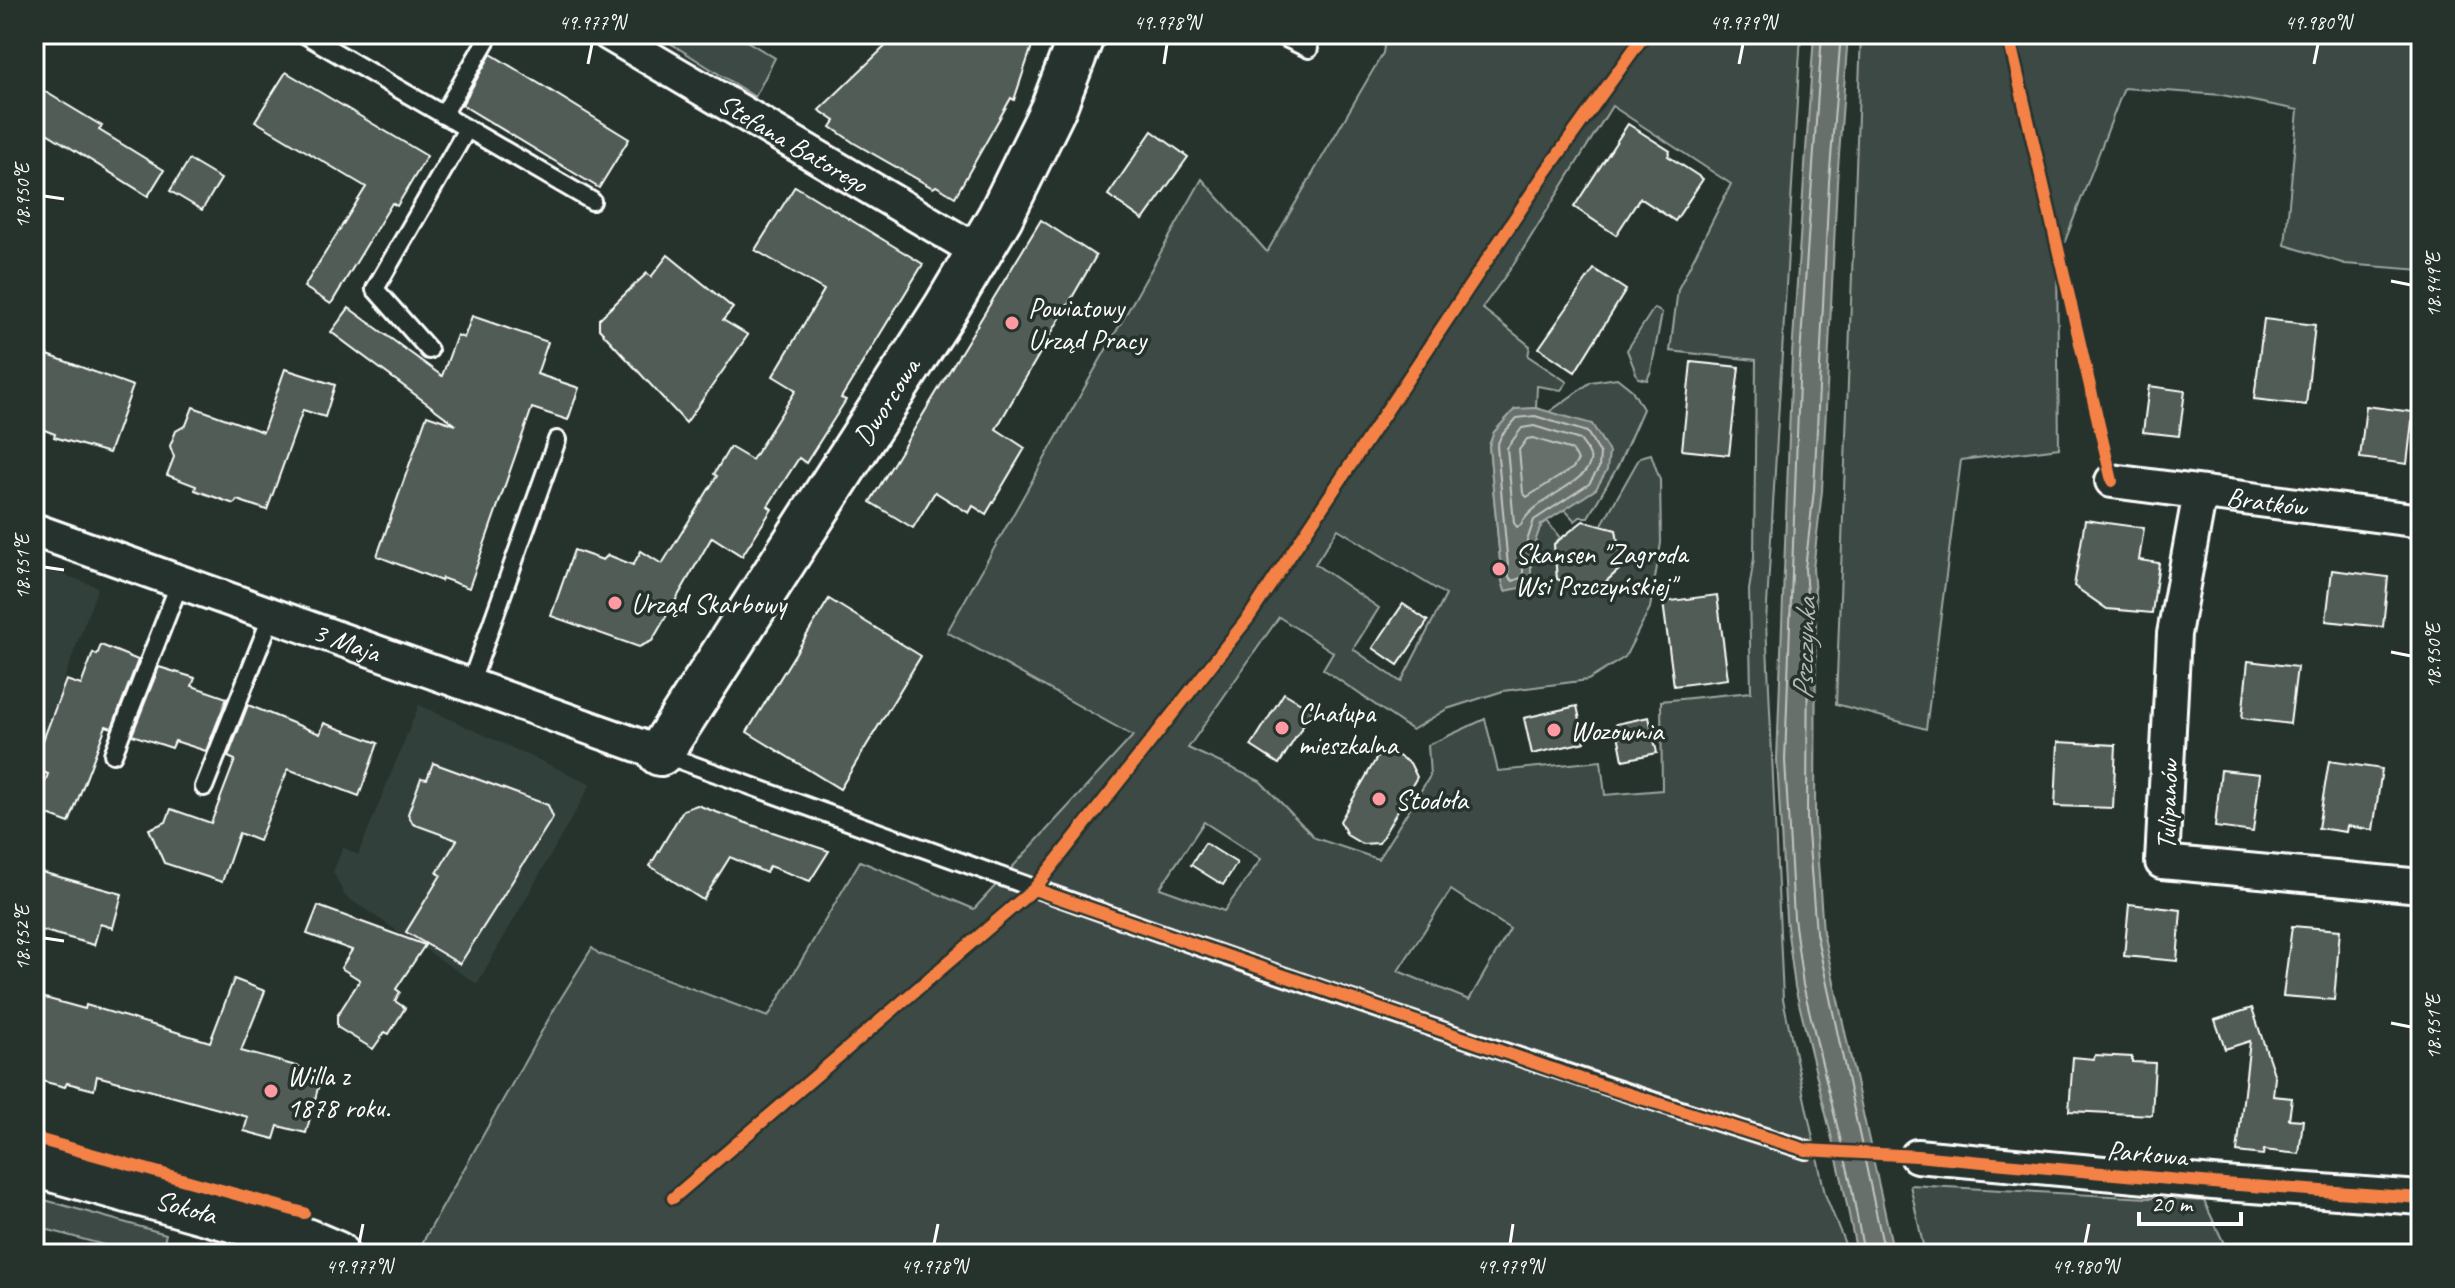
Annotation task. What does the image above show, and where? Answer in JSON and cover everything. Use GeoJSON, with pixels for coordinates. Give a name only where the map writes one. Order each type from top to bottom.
{"type":"FeatureCollection","features":[{"type":"Feature","properties":{"kind":"street","name":"Stefana Batorego"},"geometry":{"type":"LineString","coordinates":[[609,34],[979,252]]}},
{"type":"Feature","properties":{"kind":"street","name":"Dworcowa"},"geometry":{"type":"LineString","coordinates":[[660,753],[946,308],[1000,217],[1053,109],[1082,34]]}},
{"type":"Feature","properties":{"kind":"street","name":"Bratków"},"geometry":{"type":"LineString","coordinates":[[2112,481],[2421,521]]}},
{"type":"Feature","properties":{"kind":"street","name":"Tulipanów"},"geometry":{"type":"LineString","coordinates":[[2200,493],[2174,634],[2162,862],[2421,886]]}},
{"type":"Feature","properties":{"kind":"street","name":"3 Maja"},"geometry":{"type":"LineString","coordinates":[[34,530],[660,753]]}},
{"type":"Feature","properties":{"kind":"street","name":"Parkowa"},"geometry":{"type":"LineString","coordinates":[[1917,1156],[2224,1184],[2421,1198]]}},
{"type":"Feature","properties":{"kind":"street","name":"Sokoła"},"geometry":{"type":"LineString","coordinates":[[34,1164],[296,1237],[336,1254]]}},
{"type":"Feature","properties":{"kind":"lane"},"geometry":{"type":"LineString","coordinates":[[304,34],[592,201]]}},
{"type":"Feature","properties":{"kind":"lane"},"geometry":{"type":"LineString","coordinates":[[443,115],[490,34]]}},
{"type":"Feature","properties":{"kind":"lane"},"geometry":{"type":"LineString","coordinates":[[1277,34],[1309,49]]}},
{"type":"Feature","properties":{"kind":"lane"},"geometry":{"type":"LineString","coordinates":[[429,350],[375,289],[467,129]]}},
{"type":"Feature","properties":{"kind":"lane"},"geometry":{"type":"LineString","coordinates":[[470,685],[557,440]]}},
{"type":"Feature","properties":{"kind":"lane"},"geometry":{"type":"LineString","coordinates":[[113,754],[180,582]]}},
{"type":"Feature","properties":{"kind":"lane"},"geometry":{"type":"LineString","coordinates":[[204,787],[272,615]]}},
{"type":"Feature","properties":{"kind":"lane"},"geometry":{"type":"LineString","coordinates":[[660,753],[1034,889],[1581,1079],[1806,1150]]}},
{"type":"Feature","properties":{"kind":"shaded area"},"geometry":{"type":"Polygon","coordinates":[[[656,34],[735,34],[775,58],[755,97],[656,34]]]}},
{"type":"Feature","properties":{"kind":"shaded area"},"geometry":{"type":"Polygon","coordinates":[[[1386,34],[1801,34],[1766,622],[1783,999],[1825,1194],[1849,1254],[416,1254],[592,948],[599,954],[768,1017],[860,861],[974,909],[1133,736],[947,632],[1202,179],[1267,252],[1383,53],[1386,34]],[[1612,106],[1514,264],[1482,308],[1530,346],[1528,356],[1567,382],[1561,390],[1537,386],[1536,408],[1515,410],[1494,432],[1489,446],[1502,581],[1531,581],[1534,540],[1547,521],[1560,538],[1554,544],[1557,579],[1593,593],[1622,567],[1616,530],[1601,526],[1640,457],[1651,454],[1660,480],[1661,543],[1650,608],[1625,657],[1588,680],[1503,691],[1447,709],[1412,730],[1323,669],[1333,652],[1279,617],[1188,748],[1260,781],[1315,838],[1378,859],[1430,776],[1428,745],[1485,719],[1498,771],[1601,761],[1605,795],[1662,790],[1661,701],[1751,692],[1749,590],[1754,558],[1756,360],[1670,351],[1678,289],[1731,184],[1612,106]],[[1338,529],[1315,564],[1379,608],[1353,649],[1401,682],[1446,595],[1338,529]],[[1204,822],[1160,888],[1224,911],[1261,859],[1204,822]],[[1451,890],[1398,971],[1469,1000],[1510,929],[1451,890]]]}},
{"type":"Feature","properties":{"kind":"shaded area"},"geometry":{"type":"Polygon","coordinates":[[[1861,34],[2421,34],[2421,270],[2345,264],[2285,245],[2298,110],[2222,95],[2124,88],[2057,262],[2059,448],[1961,460],[1926,729],[1836,704],[1861,34]]]}},
{"type":"Feature","properties":{"kind":"shaded area"},"geometry":{"type":"Polygon","coordinates":[[[1654,308],[1662,313],[1647,380],[1638,378],[1627,350],[1654,308]]]}},
{"type":"Feature","properties":{"kind":"shaded area"},"geometry":{"type":"Polygon","coordinates":[[[1617,378],[1632,390],[1643,409],[1618,466],[1588,517],[1575,521],[1564,509],[1596,489],[1549,412],[1591,382],[1617,378]]]}},
{"type":"Feature","properties":{"kind":"shaded area"},"geometry":{"type":"Polygon","coordinates":[[[34,564],[98,587],[34,760],[34,564]]]}},
{"type":"Feature","properties":{"kind":"shaded area"},"geometry":{"type":"Polygon","coordinates":[[[419,705],[591,784],[477,984],[345,896],[333,872],[343,847],[358,855],[419,705]]]}},
{"type":"Feature","properties":{"kind":"shaded area"},"geometry":{"type":"Polygon","coordinates":[[[1910,1185],[2204,1201],[2229,1254],[1925,1254],[1910,1185]]]}},
{"type":"Feature","properties":{"kind":"shaded area"},"geometry":{"type":"Polygon","coordinates":[[[34,1197],[166,1234],[161,1254],[137,1254],[34,1226],[34,1197]]]}},
{"type":"Feature","properties":{"kind":"water","name":"Pszczynka"},"geometry":{"type":"Polygon","coordinates":[[[1814,34],[1848,34],[1837,182],[1822,491],[1813,569],[1816,607],[1815,820],[1823,932],[1894,1254],[1857,1254],[1795,987],[1786,919],[1777,760],[1792,355],[1814,34]]]}},
{"type":"Feature","properties":{"kind":"water"},"geometry":{"type":"Polygon","coordinates":[[[1536,408],[1592,424],[1609,452],[1607,470],[1596,489],[1541,525],[1531,554],[1531,581],[1525,587],[1505,591],[1489,446],[1494,432],[1515,409],[1536,408]]]}},
{"type":"Feature","properties":{"kind":"building"},"geometry":{"type":"Polygon","coordinates":[[[898,34],[1036,34],[1014,100],[1011,98],[955,197],[936,186],[933,188],[854,143],[831,127],[835,121],[819,110],[898,34]]]}},
{"type":"Feature","properties":{"kind":"building"},"geometry":{"type":"Polygon","coordinates":[[[491,54],[629,139],[599,188],[462,105],[491,54]]]}},
{"type":"Feature","properties":{"kind":"building"},"geometry":{"type":"Polygon","coordinates":[[[286,72],[427,156],[397,206],[392,203],[331,304],[304,287],[366,187],[255,121],[286,72]]]}},
{"type":"Feature","properties":{"kind":"building"},"geometry":{"type":"Polygon","coordinates":[[[34,85],[102,126],[99,130],[164,170],[148,196],[34,125],[34,85]]]}},
{"type":"Feature","properties":{"kind":"building"},"geometry":{"type":"Polygon","coordinates":[[[1628,124],[1670,151],[1668,156],[1703,179],[1675,221],[1640,198],[1616,235],[1574,207],[1628,124]]]}},
{"type":"Feature","properties":{"kind":"building"},"geometry":{"type":"Polygon","coordinates":[[[1152,131],[1188,157],[1143,220],[1108,195],[1152,131]]]}},
{"type":"Feature","properties":{"kind":"building"},"geometry":{"type":"Polygon","coordinates":[[[189,160],[221,179],[202,210],[170,191],[189,160]]]}},
{"type":"Feature","properties":{"kind":"building"},"geometry":{"type":"Polygon","coordinates":[[[795,186],[923,264],[841,398],[846,400],[806,463],[799,458],[768,506],[772,509],[742,556],[712,537],[652,641],[639,647],[551,616],[574,550],[603,560],[608,555],[633,565],[641,551],[662,564],[717,476],[714,474],[730,447],[752,460],[796,390],[773,376],[824,290],[755,250],[795,186]]]}},
{"type":"Feature","properties":{"kind":"building"},"geometry":{"type":"Polygon","coordinates":[[[1041,220],[1096,256],[996,429],[1025,448],[986,514],[973,506],[969,513],[935,492],[913,528],[870,502],[1041,220]]]}},
{"type":"Feature","properties":{"kind":"building"},"geometry":{"type":"Polygon","coordinates":[[[668,255],[733,308],[723,320],[748,335],[686,423],[599,329],[599,319],[647,273],[651,277],[668,255]]]}},
{"type":"Feature","properties":{"kind":"building"},"geometry":{"type":"Polygon","coordinates":[[[1594,269],[1626,290],[1575,372],[1539,348],[1594,269]]]}},
{"type":"Feature","properties":{"kind":"building"},"geometry":{"type":"Polygon","coordinates":[[[349,308],[442,376],[457,335],[464,338],[472,316],[548,342],[537,374],[579,388],[568,420],[532,408],[469,588],[442,578],[441,581],[377,556],[427,415],[456,425],[331,332],[349,308]]]}},
{"type":"Feature","properties":{"kind":"building"},"geometry":{"type":"Polygon","coordinates":[[[2264,319],[2315,325],[2306,405],[2254,399],[2264,319]]]}},
{"type":"Feature","properties":{"kind":"building"},"geometry":{"type":"Polygon","coordinates":[[[48,355],[133,386],[109,453],[54,437],[55,434],[34,426],[34,371],[41,373],[48,355]]]}},
{"type":"Feature","properties":{"kind":"building"},"geometry":{"type":"Polygon","coordinates":[[[1691,362],[1739,367],[1729,455],[1682,450],[1691,362]]]}},
{"type":"Feature","properties":{"kind":"building"},"geometry":{"type":"Polygon","coordinates":[[[285,369],[335,385],[325,417],[303,410],[267,510],[237,500],[234,504],[195,490],[196,486],[167,475],[174,457],[170,446],[176,431],[186,425],[193,407],[263,432],[285,369]]]}},
{"type":"Feature","properties":{"kind":"building"},"geometry":{"type":"Polygon","coordinates":[[[2149,386],[2185,391],[2179,436],[2143,432],[2149,386]]]}},
{"type":"Feature","properties":{"kind":"building"},"geometry":{"type":"Polygon","coordinates":[[[2366,406],[2413,412],[2407,464],[2360,458],[2366,406]]]}},
{"type":"Feature","properties":{"kind":"building"},"geometry":{"type":"Polygon","coordinates":[[[2085,520],[2144,528],[2139,560],[2159,563],[2152,613],[2107,609],[2074,586],[2085,520]]]}},
{"type":"Feature","properties":{"kind":"building"},"geometry":{"type":"Polygon","coordinates":[[[1583,521],[1616,530],[1622,567],[1593,593],[1557,579],[1554,544],[1583,521]]]}},
{"type":"Feature","properties":{"kind":"building"},"geometry":{"type":"Polygon","coordinates":[[[2332,570],[2388,577],[2383,627],[2326,621],[2332,570]]]}},
{"type":"Feature","properties":{"kind":"building"},"geometry":{"type":"Polygon","coordinates":[[[1717,595],[1728,679],[1674,686],[1663,602],[1717,595]]]}},
{"type":"Feature","properties":{"kind":"building"},"geometry":{"type":"Polygon","coordinates":[[[829,599],[921,656],[840,789],[747,732],[829,599]]]}},
{"type":"Feature","properties":{"kind":"building"},"geometry":{"type":"Polygon","coordinates":[[[1403,604],[1428,621],[1398,665],[1373,648],[1403,604]]]}},
{"type":"Feature","properties":{"kind":"building"},"geometry":{"type":"Polygon","coordinates":[[[101,645],[138,660],[112,728],[106,726],[69,823],[34,810],[48,774],[34,768],[34,764],[66,680],[81,685],[93,653],[97,655],[101,645]]]}},
{"type":"Feature","properties":{"kind":"building"},"geometry":{"type":"Polygon","coordinates":[[[2248,661],[2297,667],[2290,724],[2242,718],[2248,661]]]}},
{"type":"Feature","properties":{"kind":"building"},"geometry":{"type":"Polygon","coordinates":[[[159,667],[195,678],[192,686],[227,698],[206,751],[175,741],[172,748],[132,735],[159,667]]]}},
{"type":"Feature","properties":{"kind":"building","name":"Chałupa mieszkalna"},"geometry":{"type":"Polygon","coordinates":[[[1284,693],[1313,710],[1279,764],[1251,746],[1284,693]]]}},
{"type":"Feature","properties":{"kind":"building"},"geometry":{"type":"Polygon","coordinates":[[[248,705],[320,734],[324,723],[378,743],[359,796],[288,769],[259,841],[239,833],[222,882],[164,863],[149,829],[166,822],[171,809],[211,823],[235,760],[228,757],[248,705]]]}},
{"type":"Feature","properties":{"kind":"building","name":"Wozownia"},"geometry":{"type":"Polygon","coordinates":[[[1577,706],[1585,742],[1532,754],[1524,718],[1577,706]]]}},
{"type":"Feature","properties":{"kind":"building"},"geometry":{"type":"Polygon","coordinates":[[[1649,717],[1657,753],[1623,760],[1616,724],[1649,717]]]}},
{"type":"Feature","properties":{"kind":"building"},"geometry":{"type":"Polygon","coordinates":[[[2058,742],[2116,745],[2113,808],[2055,806],[2058,742]]]}},
{"type":"Feature","properties":{"kind":"building","name":"Stodoła"},"geometry":{"type":"Polygon","coordinates":[[[1379,754],[1395,754],[1410,763],[1417,777],[1379,843],[1362,844],[1347,835],[1340,821],[1379,754]]]}},
{"type":"Feature","properties":{"kind":"building"},"geometry":{"type":"Polygon","coordinates":[[[2329,761],[2382,769],[2373,830],[2347,826],[2346,832],[2318,828],[2329,761]]]}},
{"type":"Feature","properties":{"kind":"building"},"geometry":{"type":"Polygon","coordinates":[[[433,763],[548,805],[553,817],[460,964],[406,932],[441,875],[437,873],[457,840],[413,824],[408,814],[421,778],[427,779],[433,763]]]}},
{"type":"Feature","properties":{"kind":"building"},"geometry":{"type":"Polygon","coordinates":[[[2221,770],[2260,774],[2253,832],[2215,827],[2221,770]]]}},
{"type":"Feature","properties":{"kind":"building"},"geometry":{"type":"Polygon","coordinates":[[[697,805],[829,851],[810,881],[769,866],[766,873],[730,857],[703,900],[650,866],[683,810],[697,805]]]}},
{"type":"Feature","properties":{"kind":"building"},"geometry":{"type":"Polygon","coordinates":[[[1205,843],[1237,863],[1223,885],[1191,865],[1205,843]]]}},
{"type":"Feature","properties":{"kind":"building"},"geometry":{"type":"Polygon","coordinates":[[[34,870],[122,894],[113,928],[100,924],[94,945],[34,928],[34,870]]]}},
{"type":"Feature","properties":{"kind":"building"},"geometry":{"type":"Polygon","coordinates":[[[2129,904],[2181,910],[2177,961],[2124,956],[2129,904]]]}},
{"type":"Feature","properties":{"kind":"building"},"geometry":{"type":"Polygon","coordinates":[[[318,906],[425,945],[396,989],[400,992],[395,1001],[405,1008],[389,1034],[385,1032],[373,1049],[337,1027],[337,1016],[360,980],[341,968],[352,950],[307,934],[318,906]]]}},
{"type":"Feature","properties":{"kind":"building"},"geometry":{"type":"Polygon","coordinates":[[[2292,926],[2340,930],[2334,1000],[2283,996],[2292,926]]]}},
{"type":"Feature","properties":{"kind":"building"},"geometry":{"type":"Polygon","coordinates":[[[234,979],[265,991],[241,1051],[322,1073],[306,1133],[278,1126],[274,1139],[244,1131],[248,1117],[97,1076],[94,1090],[34,1079],[34,995],[85,1009],[86,1005],[210,1042],[234,979]]]}},
{"type":"Feature","properties":{"kind":"building"},"geometry":{"type":"Polygon","coordinates":[[[2252,1008],[2275,1077],[2273,1096],[2292,1098],[2289,1119],[2303,1120],[2299,1154],[2264,1150],[2263,1155],[2237,1152],[2250,1041],[2225,1049],[2215,1020],[2252,1008]]]}},
{"type":"Feature","properties":{"kind":"building"},"geometry":{"type":"Polygon","coordinates":[[[2095,1055],[2132,1057],[2132,1062],[2155,1063],[2152,1115],[2069,1111],[2073,1057],[2094,1059],[2095,1055]]]}},
{"type":"Feature","properties":{"kind":"cycle path"},"geometry":{"type":"LineString","coordinates":[[673,1198],[1034,889],[1249,617],[1545,173],[1645,34]]}},
{"type":"Feature","properties":{"kind":"cycle path"},"geometry":{"type":"LineString","coordinates":[[2008,34],[2112,481]]}},
{"type":"Feature","properties":{"kind":"cycle path"},"geometry":{"type":"LineString","coordinates":[[1034,889],[1581,1079],[1806,1150],[1917,1156],[2224,1184],[2421,1198]]}},
{"type":"Feature","properties":{"kind":"cycle path"},"geometry":{"type":"LineString","coordinates":[[34,1138],[304,1213]]}},
{"type":"Feature","properties":{"kind":"place","name":"Powiatowy Urząd Pracy"},"geometry":{"type":"Point","coordinates":[1012,323]}},
{"type":"Feature","properties":{"kind":"place","name":"Skansen \"Zagroda Wsi Pszczyńskiej\""},"geometry":{"type":"Point","coordinates":[1499,569]}},
{"type":"Feature","properties":{"kind":"place","name":"Urząd Skarbowy"},"geometry":{"type":"Point","coordinates":[615,603]}},
{"type":"Feature","properties":{"kind":"place","name":"Chałupa mieszkalna"},"geometry":{"type":"Point","coordinates":[1282,728]}},
{"type":"Feature","properties":{"kind":"place","name":"Wozownia"},"geometry":{"type":"Point","coordinates":[1554,730]}},
{"type":"Feature","properties":{"kind":"place","name":"Stodoła"},"geometry":{"type":"Point","coordinates":[1379,799]}},
{"type":"Feature","properties":{"kind":"place","name":"Willa z 1878 roku."},"geometry":{"type":"Point","coordinates":[271,1091]}}]}
